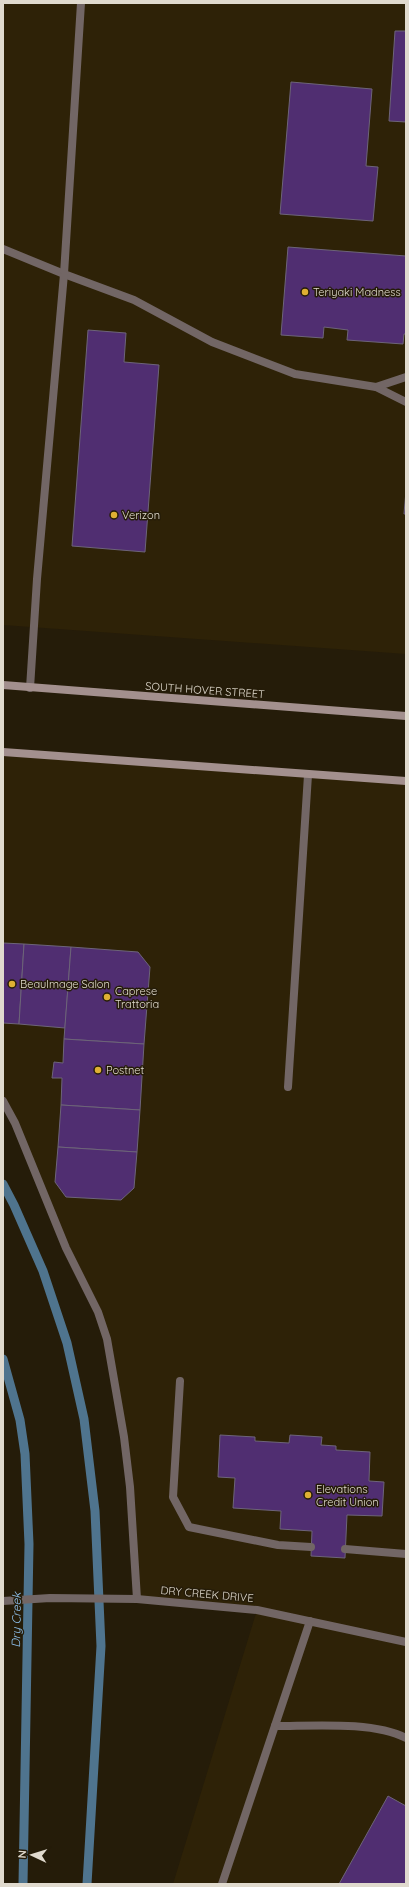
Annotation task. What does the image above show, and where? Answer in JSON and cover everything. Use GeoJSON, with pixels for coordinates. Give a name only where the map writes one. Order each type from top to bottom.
{"type":"FeatureCollection","features":[{"type":"Feature","properties":{"kind":"main road","name":"SOUTH HOVER STREET"},"geometry":{"type":"LineString","coordinates":[[3,685],[406,716]]}},
{"type":"Feature","properties":{"kind":"main road"},"geometry":{"type":"LineString","coordinates":[[3,752],[406,781]]}},
{"type":"Feature","properties":{"kind":"street"},"geometry":{"type":"LineString","coordinates":[[30,688],[37,579],[64,274],[81,3]]}},
{"type":"Feature","properties":{"kind":"street"},"geometry":{"type":"LineString","coordinates":[[3,248],[64,274],[134,300],[212,342],[295,374],[376,387],[406,402]]}},
{"type":"Feature","properties":{"kind":"street"},"geometry":{"type":"LineString","coordinates":[[376,387],[406,377]]}},
{"type":"Feature","properties":{"kind":"street"},"geometry":{"type":"LineString","coordinates":[[288,1087],[308,775]]}},
{"type":"Feature","properties":{"kind":"street"},"geometry":{"type":"LineString","coordinates":[[3,1101],[15,1123],[66,1248],[98,1312],[110,1354],[126,1453],[132,1503],[137,1599]]}},
{"type":"Feature","properties":{"kind":"street"},"geometry":{"type":"LineString","coordinates":[[180,1381],[173,1497],[189,1527],[278,1545],[311,1547]]}},
{"type":"Feature","properties":{"kind":"street"},"geometry":{"type":"LineString","coordinates":[[345,1549],[406,1554]]}},
{"type":"Feature","properties":{"kind":"street","name":"DRY CREEK DRIVE"},"geometry":{"type":"LineString","coordinates":[[3,1601],[50,1598],[137,1599],[264,1610],[406,1642]]}},
{"type":"Feature","properties":{"kind":"street"},"geometry":{"type":"LineString","coordinates":[[222,1884],[310,1620]]}},
{"type":"Feature","properties":{"kind":"street"},"geometry":{"type":"LineString","coordinates":[[275,1726],[370,1728],[392,1732],[406,1738]]}},
{"type":"Feature","properties":{"kind":"shaded area"},"geometry":{"type":"Polygon","coordinates":[[[3,3],[406,3],[406,654],[3,625],[3,3]]]}},
{"type":"Feature","properties":{"kind":"shaded area"},"geometry":{"type":"Polygon","coordinates":[[[3,751],[406,781],[406,1884],[173,1884],[257,1610],[137,1599],[132,1503],[107,1339],[3,1101],[3,751]]]}},
{"type":"Feature","properties":{"kind":"building"},"geometry":{"type":"Polygon","coordinates":[[[395,31],[406,31],[406,122],[389,121],[395,31]]]}},
{"type":"Feature","properties":{"kind":"building"},"geometry":{"type":"Polygon","coordinates":[[[291,82],[372,89],[366,166],[378,167],[373,221],[280,214],[291,82]]]}},
{"type":"Feature","properties":{"kind":"building"},"geometry":{"type":"Polygon","coordinates":[[[288,247],[406,256],[406,334],[404,334],[403,344],[347,340],[348,330],[324,327],[323,338],[281,335],[288,247]]]}},
{"type":"Feature","properties":{"kind":"building"},"geometry":{"type":"Polygon","coordinates":[[[88,330],[126,333],[124,362],[159,365],[145,552],[72,546],[88,330]]]}},
{"type":"Feature","properties":{"kind":"building"},"geometry":{"type":"Polygon","coordinates":[[[406,491],[406,514],[404,514],[406,491]]]}},
{"type":"Feature","properties":{"kind":"building","name":"BeauImage Salon"},"geometry":{"type":"Polygon","coordinates":[[[3,943],[24,944],[19,1024],[3,1023],[3,943]]]}},
{"type":"Feature","properties":{"kind":"building"},"geometry":{"type":"Polygon","coordinates":[[[24,944],[71,947],[65,1028],[19,1024],[24,944]]]}},
{"type":"Feature","properties":{"kind":"building","name":"Caprese Trattoria"},"geometry":{"type":"Polygon","coordinates":[[[71,947],[138,952],[150,967],[144,1044],[64,1039],[71,947]]]}},
{"type":"Feature","properties":{"kind":"building","name":"Postnet"},"geometry":{"type":"Polygon","coordinates":[[[64,1039],[144,1044],[140,1110],[61,1105],[62,1078],[52,1078],[54,1062],[63,1063],[64,1039]]]}},
{"type":"Feature","properties":{"kind":"building"},"geometry":{"type":"Polygon","coordinates":[[[61,1105],[140,1110],[137,1152],[58,1147],[61,1105]]]}},
{"type":"Feature","properties":{"kind":"building"},"geometry":{"type":"Polygon","coordinates":[[[58,1147],[137,1152],[134,1188],[121,1200],[66,1197],[55,1182],[58,1147]]]}},
{"type":"Feature","properties":{"kind":"building","name":"Elevations Credit Union"},"geometry":{"type":"Polygon","coordinates":[[[220,1435],[255,1437],[255,1441],[289,1443],[290,1435],[322,1437],[321,1445],[336,1446],[336,1450],[370,1452],[369,1481],[384,1482],[382,1516],[347,1515],[345,1558],[311,1556],[312,1531],[280,1529],[281,1511],[233,1508],[235,1478],[218,1477],[220,1435]]]}},
{"type":"Feature","properties":{"kind":"building"},"geometry":{"type":"Polygon","coordinates":[[[388,1796],[406,1806],[406,1884],[339,1884],[388,1796]]]}},
{"type":"Feature","properties":{"kind":"waterway"},"geometry":{"type":"LineString","coordinates":[[3,1184],[14,1205],[43,1271],[67,1343],[84,1419],[95,1511],[101,1646],[87,1884]]}},
{"type":"Feature","properties":{"kind":"waterway","name":"Dry Creek"},"geometry":{"type":"LineString","coordinates":[[3,1359],[20,1420],[25,1454],[29,1544],[23,1884]]}},
{"type":"Feature","properties":{"kind":"place","name":"Teriyaki Madness"},"geometry":{"type":"Point","coordinates":[305,292]}},
{"type":"Feature","properties":{"kind":"place","name":"Verizon"},"geometry":{"type":"Point","coordinates":[114,515]}},
{"type":"Feature","properties":{"kind":"place","name":"BeauImage Salon"},"geometry":{"type":"Point","coordinates":[12,984]}},
{"type":"Feature","properties":{"kind":"place","name":"Caprese Trattoria"},"geometry":{"type":"Point","coordinates":[107,997]}},
{"type":"Feature","properties":{"kind":"place","name":"Postnet"},"geometry":{"type":"Point","coordinates":[98,1070]}},
{"type":"Feature","properties":{"kind":"place","name":"Elevations Credit Union"},"geometry":{"type":"Point","coordinates":[308,1495]}}]}
